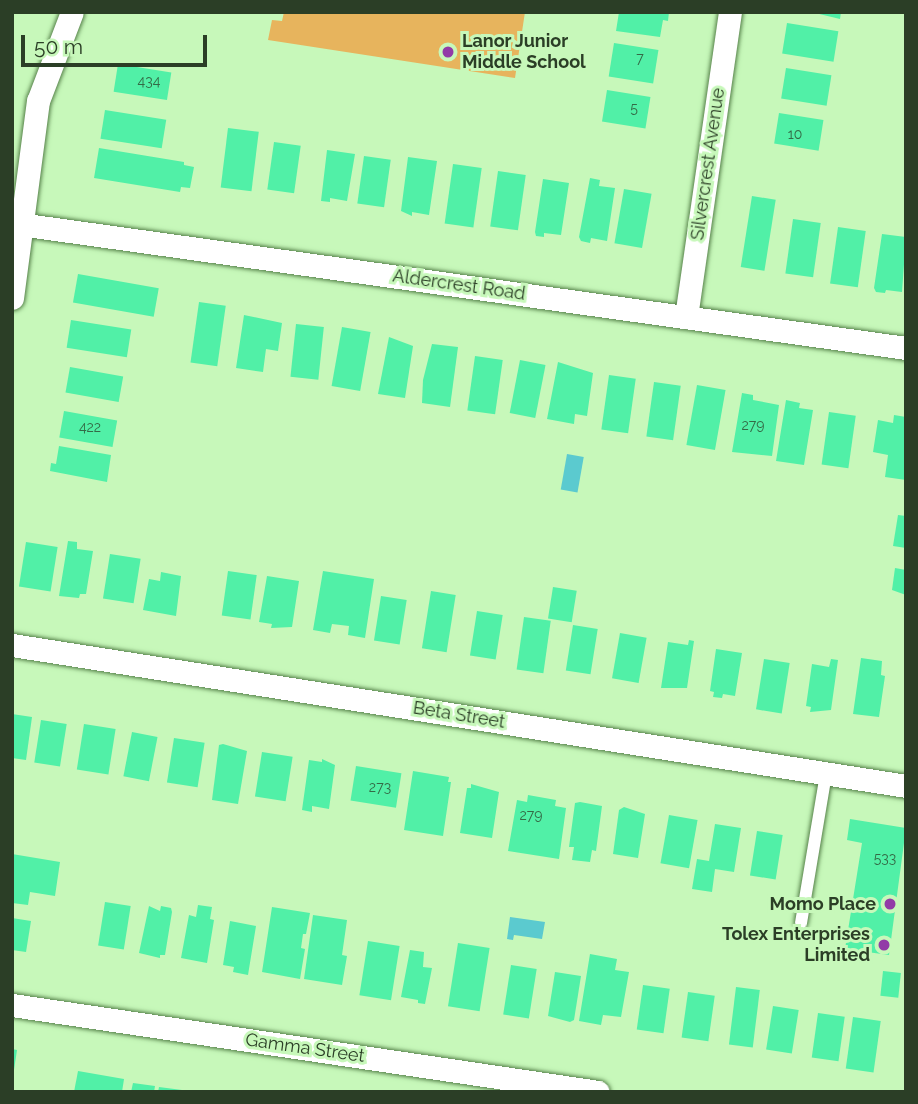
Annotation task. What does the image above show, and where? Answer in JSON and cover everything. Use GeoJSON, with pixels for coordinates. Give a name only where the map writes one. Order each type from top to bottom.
{"type":"FeatureCollection","features":[{"type":"Feature","properties":{"kind":"street"},"geometry":{"type":"LineString","coordinates":[[12,298],[17,224],[37,101],[72,12]]}},
{"type":"Feature","properties":{"kind":"street","name":"Silvercrest Avenue"},"geometry":{"type":"LineString","coordinates":[[686,317],[730,12]]}},
{"type":"Feature","properties":{"kind":"street","name":"Aldercrest Road"},"geometry":{"type":"LineString","coordinates":[[17,224],[906,348]]}},
{"type":"Feature","properties":{"kind":"street","name":"Beta Street"},"geometry":{"type":"LineString","coordinates":[[12,645],[906,786]]}},
{"type":"Feature","properties":{"kind":"street","name":"Gamma Street"},"geometry":{"type":"LineString","coordinates":[[12,1005],[598,1092]]}},
{"type":"Feature","properties":{"kind":"lane"},"geometry":{"type":"LineString","coordinates":[[801,923],[826,773]]}},
{"type":"Feature","properties":{"kind":"shaded area","name":"Lanor Junior Middle School"},"geometry":{"type":"Polygon","coordinates":[[[284,12],[525,12],[515,78],[268,40],[272,20],[282,21],[284,12]]]}},
{"type":"Feature","properties":{"kind":"water"},"geometry":{"type":"Polygon","coordinates":[[[567,454],[584,457],[577,492],[561,489],[567,454]]]}},
{"type":"Feature","properties":{"kind":"water"},"geometry":{"type":"Polygon","coordinates":[[[510,917],[545,922],[542,939],[514,935],[513,940],[507,939],[510,917]]]}},
{"type":"Feature","properties":{"kind":"building"},"geometry":{"type":"Polygon","coordinates":[[[619,12],[669,12],[668,21],[663,20],[660,37],[616,31],[619,12]]]}},
{"type":"Feature","properties":{"kind":"building"},"geometry":{"type":"Polygon","coordinates":[[[811,12],[841,12],[840,19],[811,12]]]}},
{"type":"Feature","properties":{"kind":"building"},"geometry":{"type":"Polygon","coordinates":[[[787,23],[838,31],[834,62],[782,54],[787,23]]]}},
{"type":"Feature","properties":{"kind":"building"},"geometry":{"type":"Polygon","coordinates":[[[614,43],[658,50],[653,84],[609,77],[614,43]]]}},
{"type":"Feature","properties":{"kind":"building"},"geometry":{"type":"Polygon","coordinates":[[[118,64],[171,72],[167,100],[114,92],[118,64]]]}},
{"type":"Feature","properties":{"kind":"building"},"geometry":{"type":"Polygon","coordinates":[[[786,68],[831,75],[827,106],[781,99],[786,68]]]}},
{"type":"Feature","properties":{"kind":"building"},"geometry":{"type":"Polygon","coordinates":[[[607,90],[650,97],[645,128],[602,122],[607,90]]]}},
{"type":"Feature","properties":{"kind":"building"},"geometry":{"type":"Polygon","coordinates":[[[105,110],[166,120],[162,148],[100,139],[105,110]]]}},
{"type":"Feature","properties":{"kind":"building"},"geometry":{"type":"Polygon","coordinates":[[[779,113],[823,120],[819,151],[774,144],[779,113]]]}},
{"type":"Feature","properties":{"kind":"building"},"geometry":{"type":"Polygon","coordinates":[[[228,128],[259,132],[251,191],[221,188],[228,128]]]}},
{"type":"Feature","properties":{"kind":"building"},"geometry":{"type":"Polygon","coordinates":[[[274,142],[301,146],[294,193],[267,190],[274,142]]]}},
{"type":"Feature","properties":{"kind":"building"},"geometry":{"type":"Polygon","coordinates":[[[99,148],[184,162],[184,165],[194,167],[190,188],[181,187],[180,192],[94,178],[99,148]]]}},
{"type":"Feature","properties":{"kind":"building"},"geometry":{"type":"Polygon","coordinates":[[[327,150],[355,154],[347,201],[330,198],[330,202],[321,201],[327,150]]]}},
{"type":"Feature","properties":{"kind":"building"},"geometry":{"type":"Polygon","coordinates":[[[364,156],[391,160],[384,207],[357,204],[364,156]]]}},
{"type":"Feature","properties":{"kind":"building"},"geometry":{"type":"Polygon","coordinates":[[[408,157],[437,161],[429,215],[412,212],[412,216],[401,211],[408,157]]]}},
{"type":"Feature","properties":{"kind":"building"},"geometry":{"type":"Polygon","coordinates":[[[453,164],[482,168],[473,227],[445,223],[453,164]]]}},
{"type":"Feature","properties":{"kind":"building"},"geometry":{"type":"Polygon","coordinates":[[[498,171],[526,175],[518,230],[490,226],[498,171]]]}},
{"type":"Feature","properties":{"kind":"building"},"geometry":{"type":"Polygon","coordinates":[[[590,178],[600,180],[599,186],[615,188],[607,241],[591,238],[590,243],[581,241],[579,237],[590,178]]]}},
{"type":"Feature","properties":{"kind":"building"},"geometry":{"type":"Polygon","coordinates":[[[543,179],[569,183],[561,235],[544,233],[544,237],[536,236],[543,179]]]}},
{"type":"Feature","properties":{"kind":"building"},"geometry":{"type":"Polygon","coordinates":[[[624,189],[652,194],[642,248],[614,243],[624,189]]]}},
{"type":"Feature","properties":{"kind":"building"},"geometry":{"type":"Polygon","coordinates":[[[752,196],[776,200],[764,271],[741,267],[752,196]]]}},
{"type":"Feature","properties":{"kind":"building"},"geometry":{"type":"Polygon","coordinates":[[[793,219],[821,223],[813,277],[785,273],[793,219]]]}},
{"type":"Feature","properties":{"kind":"building"},"geometry":{"type":"Polygon","coordinates":[[[838,227],[866,231],[858,287],[830,283],[838,227]]]}},
{"type":"Feature","properties":{"kind":"building"},"geometry":{"type":"Polygon","coordinates":[[[882,234],[906,237],[902,292],[876,292],[874,288],[882,234]]]}},
{"type":"Feature","properties":{"kind":"building"},"geometry":{"type":"Polygon","coordinates":[[[78,274],[159,288],[154,317],[73,303],[78,274]]]}},
{"type":"Feature","properties":{"kind":"building"},"geometry":{"type":"Polygon","coordinates":[[[199,302],[226,306],[217,366],[191,362],[199,302]]]}},
{"type":"Feature","properties":{"kind":"building"},"geometry":{"type":"Polygon","coordinates":[[[244,315],[282,323],[278,351],[266,349],[263,372],[236,368],[244,315]]]}},
{"type":"Feature","properties":{"kind":"building"},"geometry":{"type":"Polygon","coordinates":[[[71,320],[131,330],[127,357],[67,348],[71,320]]]}},
{"type":"Feature","properties":{"kind":"building"},"geometry":{"type":"Polygon","coordinates":[[[296,324],[324,327],[318,380],[290,377],[296,324]]]}},
{"type":"Feature","properties":{"kind":"building"},"geometry":{"type":"Polygon","coordinates":[[[342,327],[371,332],[360,391],[332,386],[342,327]]]}},
{"type":"Feature","properties":{"kind":"building"},"geometry":{"type":"Polygon","coordinates":[[[389,337],[413,346],[405,398],[378,394],[389,337]]]}},
{"type":"Feature","properties":{"kind":"building"},"geometry":{"type":"Polygon","coordinates":[[[432,344],[458,347],[450,407],[422,403],[423,380],[432,344]]]}},
{"type":"Feature","properties":{"kind":"building"},"geometry":{"type":"Polygon","coordinates":[[[475,356],[503,360],[495,414],[467,410],[475,356]]]}},
{"type":"Feature","properties":{"kind":"building"},"geometry":{"type":"Polygon","coordinates":[[[520,360],[546,365],[535,418],[510,413],[520,360]]]}},
{"type":"Feature","properties":{"kind":"building"},"geometry":{"type":"Polygon","coordinates":[[[558,362],[593,373],[587,416],[575,414],[574,424],[547,419],[558,362]]]}},
{"type":"Feature","properties":{"kind":"building"},"geometry":{"type":"Polygon","coordinates":[[[70,367],[123,376],[119,402],[65,393],[70,367]]]}},
{"type":"Feature","properties":{"kind":"building"},"geometry":{"type":"Polygon","coordinates":[[[609,375],[636,379],[628,433],[601,429],[609,375]]]}},
{"type":"Feature","properties":{"kind":"building"},"geometry":{"type":"Polygon","coordinates":[[[654,382],[681,386],[673,440],[646,436],[654,382]]]}},
{"type":"Feature","properties":{"kind":"building"},"geometry":{"type":"Polygon","coordinates":[[[697,385],[726,390],[715,450],[686,445],[697,385]]]}},
{"type":"Feature","properties":{"kind":"building"},"geometry":{"type":"Polygon","coordinates":[[[742,393],[753,395],[753,400],[779,405],[772,456],[732,452],[742,393]]]}},
{"type":"Feature","properties":{"kind":"building"},"geometry":{"type":"Polygon","coordinates":[[[786,400],[800,403],[799,408],[813,410],[804,465],[776,461],[786,400]]]}},
{"type":"Feature","properties":{"kind":"building"},"geometry":{"type":"Polygon","coordinates":[[[64,411],[117,420],[112,447],[59,438],[64,411]]]}},
{"type":"Feature","properties":{"kind":"building"},"geometry":{"type":"Polygon","coordinates":[[[829,412],[856,416],[848,468],[822,464],[829,412]]]}},
{"type":"Feature","properties":{"kind":"building"},"geometry":{"type":"Polygon","coordinates":[[[894,415],[906,417],[906,480],[885,477],[888,455],[873,452],[878,420],[893,423],[894,415]]]}},
{"type":"Feature","properties":{"kind":"building"},"geometry":{"type":"Polygon","coordinates":[[[59,446],[111,455],[107,482],[50,471],[51,463],[56,464],[59,446]]]}},
{"type":"Feature","properties":{"kind":"building"},"geometry":{"type":"Polygon","coordinates":[[[898,515],[906,516],[906,548],[893,546],[898,515]]]}},
{"type":"Feature","properties":{"kind":"building"},"geometry":{"type":"Polygon","coordinates":[[[68,541],[77,542],[77,549],[93,551],[86,594],[80,594],[79,598],[59,596],[68,541]]]}},
{"type":"Feature","properties":{"kind":"building"},"geometry":{"type":"Polygon","coordinates":[[[26,542],[58,547],[51,591],[19,586],[26,542]]]}},
{"type":"Feature","properties":{"kind":"building"},"geometry":{"type":"Polygon","coordinates":[[[110,554],[141,559],[134,603],[103,598],[110,554]]]}},
{"type":"Feature","properties":{"kind":"building"},"geometry":{"type":"Polygon","coordinates":[[[895,568],[906,570],[906,595],[892,590],[895,568]]]}},
{"type":"Feature","properties":{"kind":"building"},"geometry":{"type":"Polygon","coordinates":[[[228,571],[257,575],[250,620],[222,616],[228,571]]]}},
{"type":"Feature","properties":{"kind":"building"},"geometry":{"type":"Polygon","coordinates":[[[323,571],[374,579],[365,638],[348,635],[349,626],[332,624],[330,633],[313,630],[323,571]]]}},
{"type":"Feature","properties":{"kind":"building"},"geometry":{"type":"Polygon","coordinates":[[[161,572],[181,576],[176,616],[143,610],[149,579],[160,581],[161,572]]]}},
{"type":"Feature","properties":{"kind":"building"},"geometry":{"type":"Polygon","coordinates":[[[267,576],[299,581],[292,627],[271,628],[272,624],[259,622],[267,576]]]}},
{"type":"Feature","properties":{"kind":"building"},"geometry":{"type":"Polygon","coordinates":[[[553,587],[577,591],[572,622],[548,619],[553,587]]]}},
{"type":"Feature","properties":{"kind":"building"},"geometry":{"type":"Polygon","coordinates":[[[431,591],[456,595],[447,652],[422,648],[431,591]]]}},
{"type":"Feature","properties":{"kind":"building"},"geometry":{"type":"Polygon","coordinates":[[[381,596],[407,600],[400,645],[374,640],[381,596]]]}},
{"type":"Feature","properties":{"kind":"building"},"geometry":{"type":"Polygon","coordinates":[[[477,611],[503,615],[496,660],[470,655],[477,611]]]}},
{"type":"Feature","properties":{"kind":"building"},"geometry":{"type":"Polygon","coordinates":[[[524,617],[551,621],[543,673],[517,669],[524,617]]]}},
{"type":"Feature","properties":{"kind":"building"},"geometry":{"type":"Polygon","coordinates":[[[573,625],[598,629],[590,674],[566,670],[573,625]]]}},
{"type":"Feature","properties":{"kind":"building"},"geometry":{"type":"Polygon","coordinates":[[[620,633],[647,638],[639,683],[612,678],[620,633]]]}},
{"type":"Feature","properties":{"kind":"building"},"geometry":{"type":"Polygon","coordinates":[[[689,640],[694,641],[687,688],[661,688],[668,642],[688,645],[689,640]]]}},
{"type":"Feature","properties":{"kind":"building"},"geometry":{"type":"Polygon","coordinates":[[[716,649],[742,653],[735,696],[723,694],[722,698],[713,697],[714,692],[710,691],[716,649]]]}},
{"type":"Feature","properties":{"kind":"building"},"geometry":{"type":"Polygon","coordinates":[[[861,658],[882,661],[881,675],[885,676],[879,717],[853,714],[861,658]]]}},
{"type":"Feature","properties":{"kind":"building"},"geometry":{"type":"Polygon","coordinates":[[[764,659],[790,663],[782,713],[756,709],[764,659]]]}},
{"type":"Feature","properties":{"kind":"building"},"geometry":{"type":"Polygon","coordinates":[[[831,659],[838,660],[831,710],[810,712],[811,707],[806,706],[812,664],[829,667],[831,659]]]}},
{"type":"Feature","properties":{"kind":"building"},"geometry":{"type":"Polygon","coordinates":[[[12,714],[32,717],[26,760],[12,758],[12,714]]]}},
{"type":"Feature","properties":{"kind":"building"},"geometry":{"type":"Polygon","coordinates":[[[41,720],[67,724],[60,767],[34,762],[41,720]]]}},
{"type":"Feature","properties":{"kind":"building"},"geometry":{"type":"Polygon","coordinates":[[[84,724],[116,729],[108,774],[77,769],[84,724]]]}},
{"type":"Feature","properties":{"kind":"building"},"geometry":{"type":"Polygon","coordinates":[[[132,732],[158,737],[149,781],[123,776],[132,732]]]}},
{"type":"Feature","properties":{"kind":"building"},"geometry":{"type":"Polygon","coordinates":[[[174,738],[205,743],[198,787],[167,782],[174,738]]]}},
{"type":"Feature","properties":{"kind":"building"},"geometry":{"type":"Polygon","coordinates":[[[219,745],[247,751],[238,804],[212,800],[219,745]]]}},
{"type":"Feature","properties":{"kind":"building"},"geometry":{"type":"Polygon","coordinates":[[[262,752],[293,757],[286,801],[255,796],[262,752]]]}},
{"type":"Feature","properties":{"kind":"building"},"geometry":{"type":"Polygon","coordinates":[[[322,759],[335,765],[329,809],[312,806],[312,812],[302,810],[309,760],[322,762],[322,759]]]}},
{"type":"Feature","properties":{"kind":"building"},"geometry":{"type":"Polygon","coordinates":[[[356,766],[401,773],[396,808],[351,801],[356,766]]]}},
{"type":"Feature","properties":{"kind":"building"},"geometry":{"type":"Polygon","coordinates":[[[413,771],[449,777],[448,782],[451,782],[443,836],[404,830],[413,771]]]}},
{"type":"Feature","properties":{"kind":"building"},"geometry":{"type":"Polygon","coordinates":[[[471,784],[499,792],[492,838],[460,833],[467,788],[471,788],[471,784]]]}},
{"type":"Feature","properties":{"kind":"building"},"geometry":{"type":"Polygon","coordinates":[[[528,795],[556,800],[555,806],[566,808],[559,859],[508,851],[517,800],[527,802],[528,795]]]}},
{"type":"Feature","properties":{"kind":"building"},"geometry":{"type":"Polygon","coordinates":[[[575,803],[602,806],[596,851],[592,850],[590,862],[572,860],[574,847],[569,847],[575,803]]]}},
{"type":"Feature","properties":{"kind":"building"},"geometry":{"type":"Polygon","coordinates":[[[624,807],[645,814],[638,858],[613,854],[619,810],[624,807]]]}},
{"type":"Feature","properties":{"kind":"building"},"geometry":{"type":"Polygon","coordinates":[[[669,815],[698,820],[689,868],[660,863],[669,815]]]}},
{"type":"Feature","properties":{"kind":"building"},"geometry":{"type":"Polygon","coordinates":[[[850,819],[906,828],[889,955],[845,949],[862,843],[847,840],[850,819]]]}},
{"type":"Feature","properties":{"kind":"building"},"geometry":{"type":"Polygon","coordinates":[[[715,824],[741,828],[734,872],[715,869],[712,892],[692,889],[697,859],[709,861],[715,824]]]}},
{"type":"Feature","properties":{"kind":"building"},"geometry":{"type":"Polygon","coordinates":[[[757,831],[783,835],[776,880],[750,875],[757,831]]]}},
{"type":"Feature","properties":{"kind":"building"},"geometry":{"type":"Polygon","coordinates":[[[12,854],[60,862],[55,896],[30,892],[28,905],[12,903],[12,854]]]}},
{"type":"Feature","properties":{"kind":"building"},"geometry":{"type":"Polygon","coordinates":[[[105,902],[131,906],[124,950],[98,945],[105,902]]]}},
{"type":"Feature","properties":{"kind":"building"},"geometry":{"type":"Polygon","coordinates":[[[198,905],[212,907],[210,919],[214,920],[207,963],[181,958],[189,915],[196,917],[198,905]]]}},
{"type":"Feature","properties":{"kind":"building"},"geometry":{"type":"Polygon","coordinates":[[[149,906],[160,911],[161,906],[171,908],[172,912],[165,955],[160,955],[160,958],[139,953],[149,906]]]}},
{"type":"Feature","properties":{"kind":"building"},"geometry":{"type":"Polygon","coordinates":[[[272,907],[310,913],[306,934],[303,934],[301,948],[305,949],[300,979],[262,972],[272,907]]]}},
{"type":"Feature","properties":{"kind":"building"},"geometry":{"type":"Polygon","coordinates":[[[313,915],[347,920],[342,955],[347,956],[342,985],[304,979],[313,915]]]}},
{"type":"Feature","properties":{"kind":"building"},"geometry":{"type":"Polygon","coordinates":[[[12,918],[31,921],[26,952],[12,950],[12,918]]]}},
{"type":"Feature","properties":{"kind":"building"},"geometry":{"type":"Polygon","coordinates":[[[230,921],[256,926],[248,975],[233,972],[234,967],[223,965],[230,921]]]}},
{"type":"Feature","properties":{"kind":"building"},"geometry":{"type":"Polygon","coordinates":[[[368,941],[400,946],[391,1000],[359,995],[368,941]]]}},
{"type":"Feature","properties":{"kind":"building"},"geometry":{"type":"Polygon","coordinates":[[[458,943],[490,948],[480,1011],[448,1006],[458,943]]]}},
{"type":"Feature","properties":{"kind":"building"},"geometry":{"type":"Polygon","coordinates":[[[410,950],[424,952],[423,967],[432,968],[425,1004],[401,997],[410,950]]]}},
{"type":"Feature","properties":{"kind":"building"},"geometry":{"type":"Polygon","coordinates":[[[590,954],[617,959],[615,970],[629,972],[621,1017],[603,1015],[601,1025],[579,1021],[590,954]]]}},
{"type":"Feature","properties":{"kind":"building"},"geometry":{"type":"Polygon","coordinates":[[[511,965],[537,969],[529,1018],[503,1014],[511,965]]]}},
{"type":"Feature","properties":{"kind":"building"},"geometry":{"type":"Polygon","coordinates":[[[883,971],[901,973],[898,998],[880,996],[883,971]]]}},
{"type":"Feature","properties":{"kind":"building"},"geometry":{"type":"Polygon","coordinates":[[[555,972],[581,976],[574,1020],[570,1022],[548,1016],[555,972]]]}},
{"type":"Feature","properties":{"kind":"building"},"geometry":{"type":"Polygon","coordinates":[[[643,985],[670,989],[663,1033],[637,1030],[643,985]]]}},
{"type":"Feature","properties":{"kind":"building"},"geometry":{"type":"Polygon","coordinates":[[[736,987],[760,990],[753,1047],[729,1045],[736,987]]]}},
{"type":"Feature","properties":{"kind":"building"},"geometry":{"type":"Polygon","coordinates":[[[688,992],[715,996],[708,1041],[682,1038],[688,992]]]}},
{"type":"Feature","properties":{"kind":"building"},"geometry":{"type":"Polygon","coordinates":[[[773,1006],[799,1010],[792,1054],[766,1049],[773,1006]]]}},
{"type":"Feature","properties":{"kind":"building"},"geometry":{"type":"Polygon","coordinates":[[[818,1013],[845,1017],[838,1061],[812,1058],[818,1013]]]}},
{"type":"Feature","properties":{"kind":"building"},"geometry":{"type":"Polygon","coordinates":[[[853,1017],[881,1021],[873,1072],[846,1068],[853,1017]]]}},
{"type":"Feature","properties":{"kind":"building"},"geometry":{"type":"Polygon","coordinates":[[[12,1049],[17,1050],[14,1070],[12,1070],[12,1049]]]}},
{"type":"Feature","properties":{"kind":"building"},"geometry":{"type":"Polygon","coordinates":[[[78,1071],[124,1079],[122,1092],[74,1092],[78,1071]]]}},
{"type":"Feature","properties":{"kind":"building"},"geometry":{"type":"Polygon","coordinates":[[[133,1083],[155,1086],[154,1092],[131,1092],[133,1083]]]}},
{"type":"Feature","properties":{"kind":"building"},"geometry":{"type":"Polygon","coordinates":[[[159,1087],[182,1090],[182,1092],[158,1092],[159,1087]]]}},
{"type":"Feature","properties":{"kind":"place","name":"Lanor Junior Middle School"},"geometry":{"type":"Point","coordinates":[448,52]}},
{"type":"Feature","properties":{"kind":"place","name":"Momo Place"},"geometry":{"type":"Point","coordinates":[890,904]}},
{"type":"Feature","properties":{"kind":"place","name":"Tolex Enterprises Limited"},"geometry":{"type":"Point","coordinates":[884,945]}}]}
